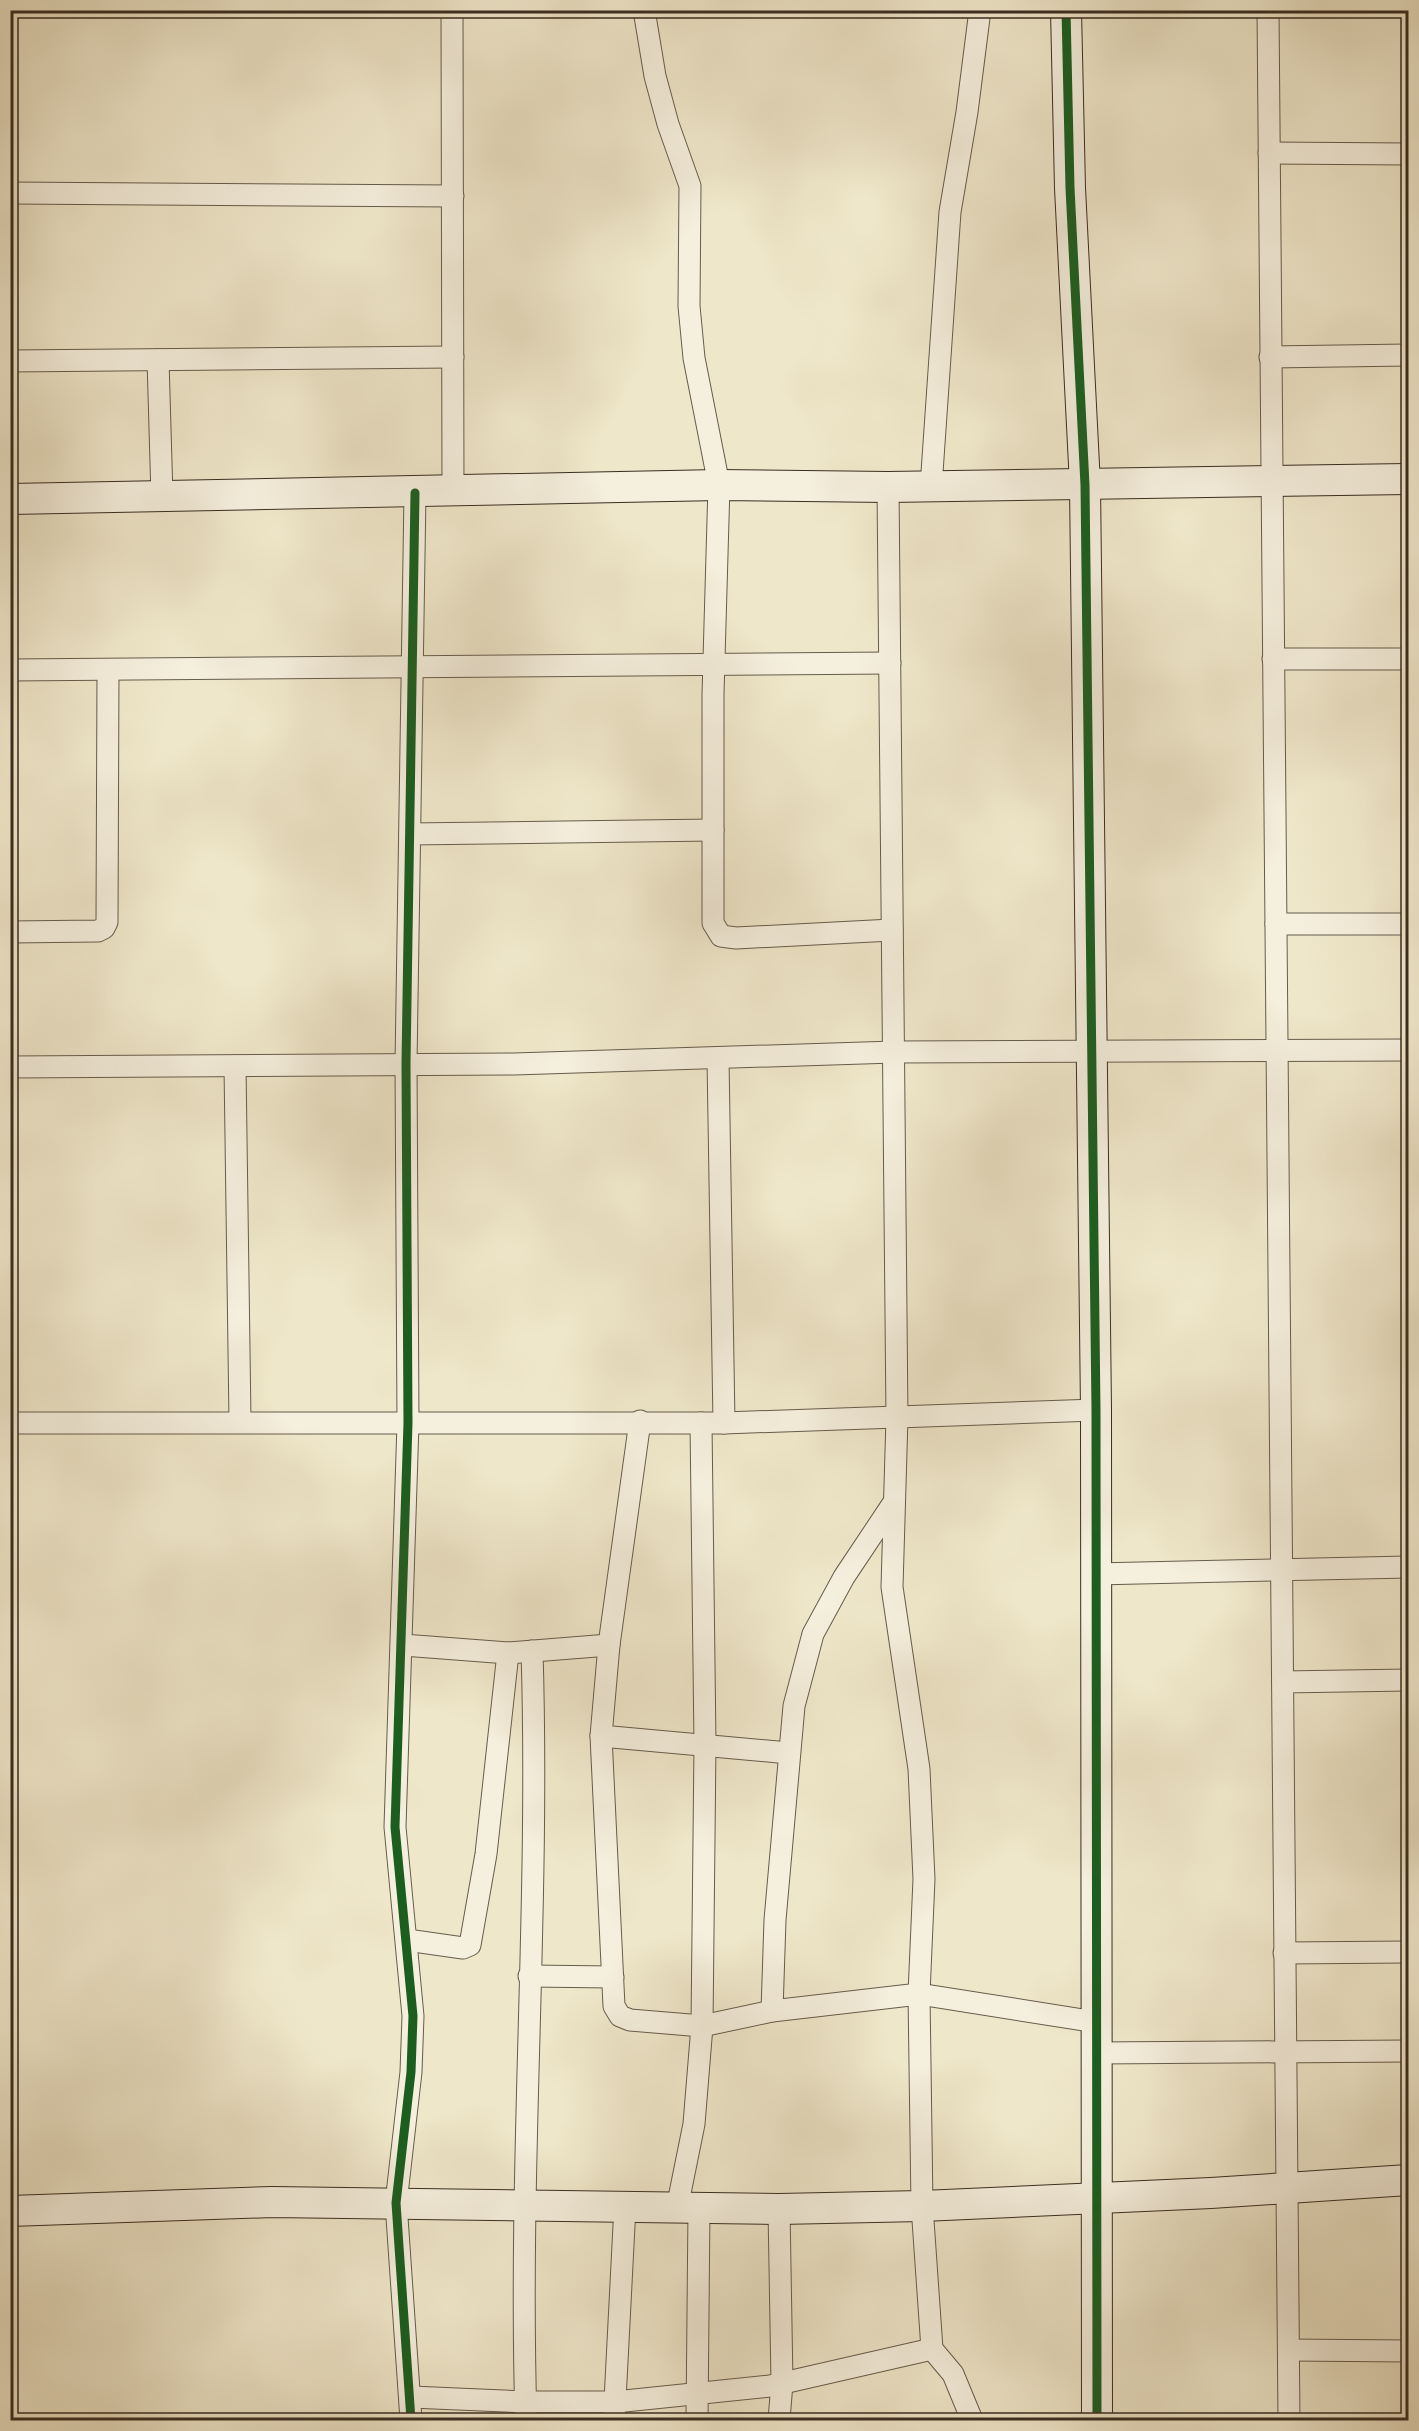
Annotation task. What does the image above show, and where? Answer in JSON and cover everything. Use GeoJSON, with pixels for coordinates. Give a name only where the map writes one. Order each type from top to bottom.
{"type":"FeatureCollection","features":[{"type":"Feature","properties":{"kind":"street"},"geometry":{"type":"LineString","coordinates":[[452,10],[453,492]]}},
{"type":"Feature","properties":{"kind":"street"},"geometry":{"type":"LineString","coordinates":[[644,10],[655,76],[668,124],[690,186],[689,306],[694,358],[719,485],[714,663],[713,923],[721,936],[736,938],[892,930]]}},
{"type":"Feature","properties":{"kind":"street"},"geometry":{"type":"LineString","coordinates":[[931,487],[950,212],[967,112],[980,10]]}},
{"type":"Feature","properties":{"kind":"street"},"geometry":{"type":"LineString","coordinates":[[1066,10],[1070,188],[1085,485],[1096,1410],[1097,2421]]}},
{"type":"Feature","properties":{"kind":"street"},"geometry":{"type":"LineString","coordinates":[[1268,10],[1283,1682],[1284,2054],[1289,2421]]}},
{"type":"Feature","properties":{"kind":"street"},"geometry":{"type":"LineString","coordinates":[[1269,153],[1408,154]]}},
{"type":"Feature","properties":{"kind":"street"},"geometry":{"type":"LineString","coordinates":[[10,193],[453,196]]}},
{"type":"Feature","properties":{"kind":"street"},"geometry":{"type":"LineString","coordinates":[[1270,357],[1408,355]]}},
{"type":"Feature","properties":{"kind":"street"},"geometry":{"type":"LineString","coordinates":[[10,361],[453,357]]}},
{"type":"Feature","properties":{"kind":"street"},"geometry":{"type":"LineString","coordinates":[[158,360],[162,497]]}},
{"type":"Feature","properties":{"kind":"street"},"geometry":{"type":"LineString","coordinates":[[10,499],[415,493],[719,485],[931,487],[1408,479]]}},
{"type":"Feature","properties":{"kind":"street"},"geometry":{"type":"LineString","coordinates":[[888,487],[897,1418],[892,1600],[919,1770],[924,1879],[919,1994],[922,2206],[932,2349],[953,2373],[972,2421]]}},
{"type":"Feature","properties":{"kind":"street"},"geometry":{"type":"LineString","coordinates":[[411,2421],[396,2203],[411,2072],[413,2016],[395,1827],[403,1645],[408,1423],[406,1064],[415,493]]}},
{"type":"Feature","properties":{"kind":"street"},"geometry":{"type":"LineString","coordinates":[[1273,659],[1408,659]]}},
{"type":"Feature","properties":{"kind":"street"},"geometry":{"type":"LineString","coordinates":[[10,670],[890,663]]}},
{"type":"Feature","properties":{"kind":"street"},"geometry":{"type":"LineString","coordinates":[[10,932],[98,931],[104,928],[107,922],[108,671]]}},
{"type":"Feature","properties":{"kind":"street"},"geometry":{"type":"LineString","coordinates":[[410,834],[713,830]]}},
{"type":"Feature","properties":{"kind":"street"},"geometry":{"type":"LineString","coordinates":[[1276,924],[1408,924]]}},
{"type":"Feature","properties":{"kind":"street"},"geometry":{"type":"LineString","coordinates":[[10,1067],[718,1059],[894,1052],[1408,1050]]}},
{"type":"Feature","properties":{"kind":"street"},"geometry":{"type":"LineString","coordinates":[[718,1059],[724,1423]]}},
{"type":"Feature","properties":{"kind":"street"},"geometry":{"type":"LineString","coordinates":[[235,1066],[240,1421]]}},
{"type":"Feature","properties":{"kind":"street"},"geometry":{"type":"LineString","coordinates":[[10,1423],[640,1421],[724,1423],[1096,1410]]}},
{"type":"Feature","properties":{"kind":"street"},"geometry":{"type":"LineString","coordinates":[[640,1421],[609,1646],[601,1736],[614,2006],[620,2016],[630,2020],[702,2026],[772,2011],[919,1994],[1096,2022]]}},
{"type":"Feature","properties":{"kind":"street"},"geometry":{"type":"LineString","coordinates":[[697,2421],[688,2208],[702,2026],[705,1744],[700,1423]]}},
{"type":"Feature","properties":{"kind":"street"},"geometry":{"type":"LineString","coordinates":[[772,2011],[775,1920],[794,1706],[813,1634],[844,1577],[894,1502]]}},
{"type":"Feature","properties":{"kind":"street"},"geometry":{"type":"LineString","coordinates":[[1095,1574],[1282,1568],[1408,1567]]}},
{"type":"Feature","properties":{"kind":"street"},"geometry":{"type":"LineString","coordinates":[[403,1645],[508,1653],[609,1646]]}},
{"type":"Feature","properties":{"kind":"street"},"geometry":{"type":"LineString","coordinates":[[526,2411],[523,2206],[536,1816],[532,1651]]}},
{"type":"Feature","properties":{"kind":"street"},"geometry":{"type":"LineString","coordinates":[[406,1940],[463,1948],[470,1945],[486,1854],[508,1653]]}},
{"type":"Feature","properties":{"kind":"street"},"geometry":{"type":"LineString","coordinates":[[1283,1682],[1408,1680]]}},
{"type":"Feature","properties":{"kind":"street"},"geometry":{"type":"LineString","coordinates":[[601,1736],[789,1753]]}},
{"type":"Feature","properties":{"kind":"street"},"geometry":{"type":"LineString","coordinates":[[1284,1953],[1408,1952]]}},
{"type":"Feature","properties":{"kind":"street"},"geometry":{"type":"LineString","coordinates":[[529,1976],[613,1977]]}},
{"type":"Feature","properties":{"kind":"street"},"geometry":{"type":"LineString","coordinates":[[1096,2053],[1284,2054],[1408,2051]]}},
{"type":"Feature","properties":{"kind":"street"},"geometry":{"type":"LineString","coordinates":[[10,2211],[272,2202],[779,2209],[922,2206],[1408,2180]]}},
{"type":"Feature","properties":{"kind":"street"},"geometry":{"type":"LineString","coordinates":[[615,2411],[625,2206]]}},
{"type":"Feature","properties":{"kind":"street"},"geometry":{"type":"LineString","coordinates":[[779,2209],[782,2383],[779,2421]]}},
{"type":"Feature","properties":{"kind":"street"},"geometry":{"type":"LineString","coordinates":[[411,2397],[526,2411],[615,2411],[697,2393],[782,2383],[932,2349]]}},
{"type":"Feature","properties":{"kind":"street"},"geometry":{"type":"LineString","coordinates":[[1289,2350],[1408,2351]]}},
{"type":"Feature","properties":{"kind":"cycle path"},"geometry":{"type":"LineString","coordinates":[[1066,10],[1070,188],[1085,485],[1096,1410],[1097,2420]]}},
{"type":"Feature","properties":{"kind":"cycle path"},"geometry":{"type":"LineString","coordinates":[[411,2420],[396,2203],[411,2072],[413,2016],[395,1827],[408,1423],[406,1064],[415,493]]}}]}
